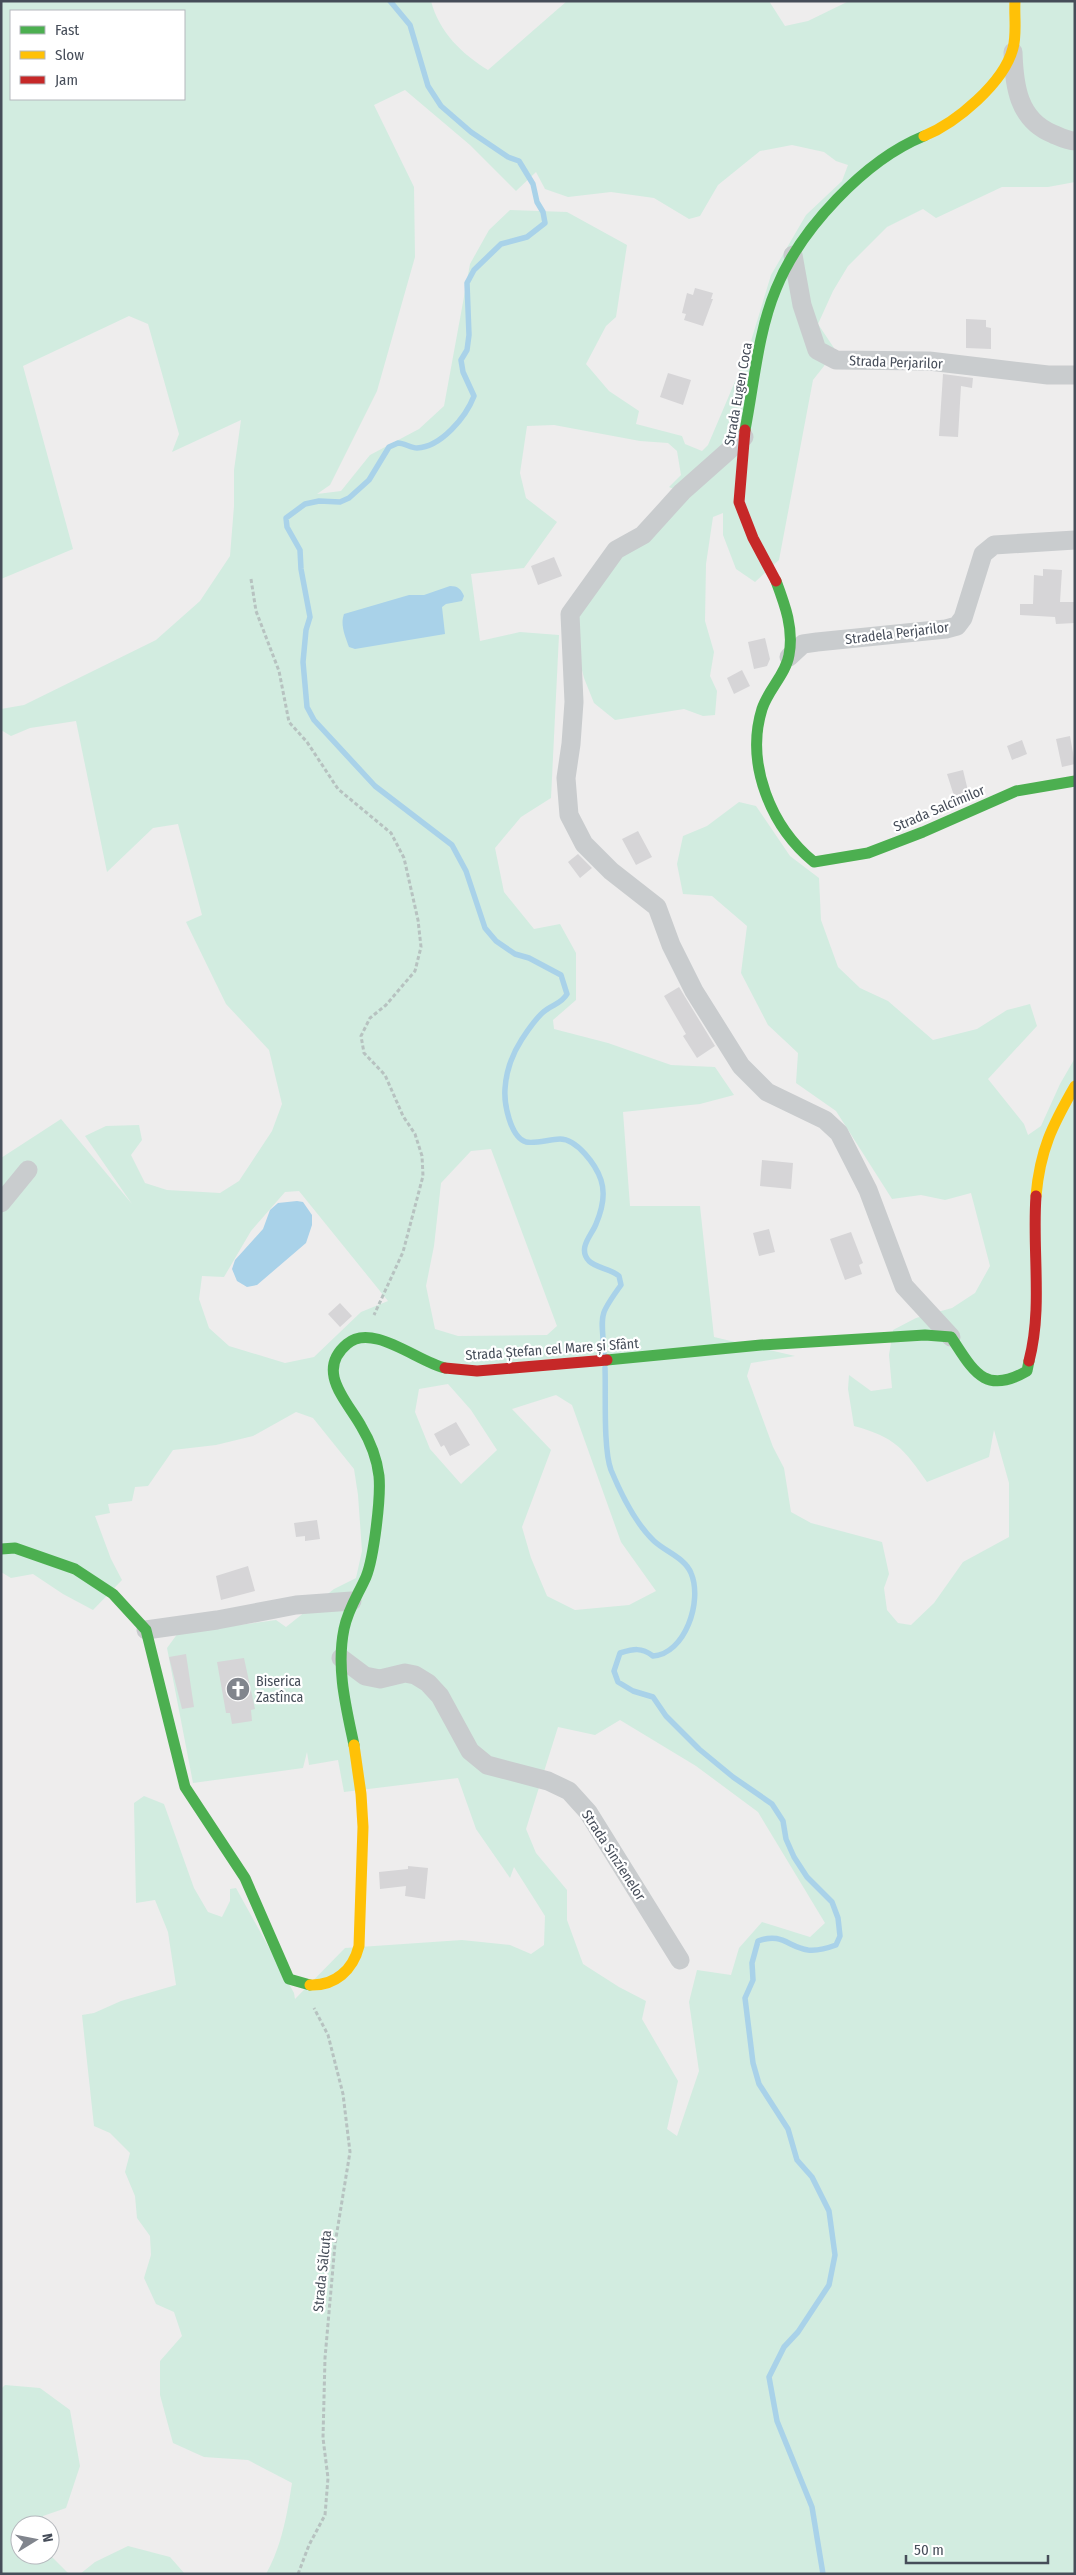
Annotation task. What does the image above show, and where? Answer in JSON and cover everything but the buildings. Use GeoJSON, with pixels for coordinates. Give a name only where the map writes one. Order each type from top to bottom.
{"type":"FeatureCollection","features":[{"type":"Feature","properties":{"kind":"street","name":"Strada Eugen Coca"},"geometry":{"type":"LineString","coordinates":[[814,862],[798,849],[779,824],[761,785],[758,742],[762,709],[789,657],[791,636],[785,604],[772,570],[753,538],[739,502],[744,438],[766,322],[776,289],[794,255],[838,197],[881,160],[907,143],[939,130],[994,85],[1013,48],[1015,1]]}},
{"type":"Feature","properties":{"kind":"street"},"geometry":{"type":"LineString","coordinates":[[1013,48],[1014,76],[1022,108],[1041,129],[1075,141]]}},
{"type":"Feature","properties":{"kind":"street","name":"Strada Perjarilor"},"geometry":{"type":"LineString","coordinates":[[794,255],[802,305],[817,350],[836,360],[929,361],[1048,375],[1075,375]]}},
{"type":"Feature","properties":{"kind":"street"},"geometry":{"type":"LineString","coordinates":[[744,438],[682,492],[643,535],[616,550],[570,614],[574,702],[566,778],[569,815],[584,844],[611,871],[657,907],[671,944],[694,991],[741,1066],[767,1092],[825,1120],[839,1133],[868,1190],[904,1286],[951,1337],[977,1374],[991,1382],[1013,1381],[1028,1371],[1034,1340],[1034,1224],[1039,1166],[1051,1128],[1075,1086]]}},
{"type":"Feature","properties":{"kind":"street","name":"Stradela Perjarilor"},"geometry":{"type":"LineString","coordinates":[[789,657],[803,644],[946,629],[956,626],[963,618],[983,554],[994,545],[1075,540]]}},
{"type":"Feature","properties":{"kind":"street","name":"Strada Salcîmilor"},"geometry":{"type":"LineString","coordinates":[[814,862],[868,853],[923,832],[1016,791],[1075,781]]}},
{"type":"Feature","properties":{"kind":"street"},"geometry":{"type":"LineString","coordinates":[[1,1203],[28,1170]]}},
{"type":"Feature","properties":{"kind":"street","name":"Strada Ștefan cel Mare și Sfânt"},"geometry":{"type":"LineString","coordinates":[[366,1336],[386,1340],[427,1363],[462,1371],[621,1360],[799,1342],[885,1339],[924,1334],[951,1337]]}},
{"type":"Feature","properties":{"kind":"street"},"geometry":{"type":"LineString","coordinates":[[1,1549],[23,1550],[75,1569],[113,1594],[146,1630],[185,1787],[245,1878],[289,1979],[305,1987],[323,1986],[338,1980],[350,1967],[359,1947],[362,1866],[360,1781],[345,1700],[341,1658],[344,1627],[352,1601],[367,1574],[379,1479],[374,1456],[359,1422],[337,1391],[333,1374],[337,1356],[350,1342],[366,1336]]}},
{"type":"Feature","properties":{"kind":"street"},"geometry":{"type":"LineString","coordinates":[[146,1630],[217,1620],[296,1605],[352,1601]]}},
{"type":"Feature","properties":{"kind":"street","name":"Strada Sînzîenelor"},"geometry":{"type":"LineString","coordinates":[[341,1658],[365,1676],[380,1679],[405,1673],[414,1674],[428,1683],[440,1696],[470,1751],[487,1765],[548,1782],[569,1791],[588,1812],[680,1960]]}},
{"type":"Feature","properties":{"kind":"path"},"geometry":{"type":"LineString","coordinates":[[251,579],[256,611],[279,671],[289,722],[307,742],[338,789],[391,833],[404,858],[418,920],[421,947],[415,972],[386,1005],[370,1018],[361,1036],[364,1053],[385,1075],[404,1116],[415,1134],[422,1156],[423,1176],[403,1252],[366,1336]]}},
{"type":"Feature","properties":{"kind":"path","name":"Strada Sălcuța"},"geometry":{"type":"LineString","coordinates":[[298,2574],[309,2545],[325,2515],[328,2478],[323,2438],[325,2358],[335,2244],[350,2152],[343,2094],[328,2035],[318,2014],[309,2002]]}},
{"type":"Feature","properties":{"kind":"green space"},"geometry":{"type":"Polygon","coordinates":[[[1,1],[431,1],[440,23],[453,41],[469,57],[488,70],[567,1],[769,1],[785,26],[808,21],[849,1],[1075,1],[1075,182],[1048,187],[1002,187],[936,218],[923,209],[887,227],[848,266],[833,291],[818,324],[834,348],[824,366],[813,380],[779,560],[755,582],[736,569],[723,535],[723,513],[713,517],[706,564],[705,621],[714,652],[710,676],[717,691],[715,715],[703,716],[684,709],[615,720],[594,703],[584,678],[576,646],[577,616],[619,554],[640,547],[687,495],[669,487],[681,475],[677,451],[668,443],[640,441],[554,425],[527,426],[520,473],[526,498],[557,522],[524,568],[471,574],[480,641],[520,632],[559,635],[551,798],[521,817],[495,848],[504,892],[534,929],[560,924],[576,953],[576,1000],[553,1020],[554,1029],[608,1043],[671,1065],[715,1067],[734,1095],[700,1104],[623,1112],[630,1206],[700,1206],[714,1337],[795,1356],[751,1363],[747,1376],[773,1447],[784,1468],[791,1512],[811,1523],[882,1542],[889,1574],[884,1588],[887,1610],[898,1623],[911,1625],[934,1603],[963,1562],[1009,1537],[1009,1483],[994,1430],[989,1457],[927,1482],[912,1461],[897,1446],[879,1435],[854,1426],[848,1389],[849,1375],[871,1391],[892,1388],[889,1355],[893,1330],[916,1318],[952,1308],[975,1293],[990,1266],[971,1193],[945,1200],[921,1195],[892,1199],[836,1111],[796,1083],[798,1053],[768,1025],[741,973],[747,926],[712,896],[683,894],[677,864],[683,836],[707,826],[739,802],[756,806],[790,856],[819,878],[821,920],[838,967],[860,988],[888,1001],[933,1040],[977,1029],[1007,1010],[1030,1004],[1037,1026],[988,1079],[1024,1124],[1028,1135],[1041,1126],[1060,1084],[1075,1058],[1075,2574],[266,2574],[280,2541],[292,2483],[248,2460],[204,2457],[173,2443],[160,2395],[160,2361],[182,2336],[174,2312],[156,2304],[144,2278],[151,2255],[150,2236],[137,2218],[135,2196],[125,2172],[130,2153],[110,2133],[94,2126],[82,2015],[94,2013],[121,2001],[176,1985],[168,1932],[155,1900],[136,1903],[134,1803],[144,1796],[164,1804],[194,1888],[208,1912],[222,1917],[230,1901],[230,1889],[236,1888],[294,1993],[295,1999],[345,1948],[462,1940],[510,1945],[531,1954],[544,1945],[545,1916],[514,1867],[510,1878],[476,1829],[458,1778],[344,1792],[338,1760],[309,1765],[307,1752],[303,1768],[193,1783],[167,1648],[178,1633],[276,1620],[286,1627],[334,1589],[356,1578],[362,1551],[354,1469],[313,1418],[296,1412],[253,1436],[216,1445],[173,1450],[148,1486],[135,1487],[132,1501],[108,1504],[110,1513],[95,1516],[111,1559],[122,1580],[93,1610],[63,1594],[33,1574],[11,1578],[1,1572],[1,1158],[61,1119],[132,1204],[85,1136],[106,1126],[139,1125],[142,1140],[131,1155],[145,1183],[167,1190],[220,1193],[239,1181],[272,1131],[282,1104],[269,1050],[226,1004],[186,922],[202,915],[178,824],[153,828],[107,872],[76,721],[30,728],[11,736],[1,730],[1,709],[24,705],[156,640],[200,601],[230,556],[234,506],[234,470],[241,420],[172,452],[179,434],[148,324],[129,316],[23,366],[73,549],[1,579],[1,1]],[[405,90],[374,105],[414,187],[415,257],[377,391],[330,485],[317,494],[341,491],[370,455],[419,429],[444,406],[470,264],[489,230],[510,210],[567,212],[627,245],[616,317],[606,326],[586,364],[609,391],[639,411],[636,424],[682,436],[685,444],[702,451],[708,445],[748,351],[771,275],[806,215],[842,181],[848,165],[836,161],[824,152],[792,145],[760,151],[718,185],[700,216],[689,219],[654,198],[611,192],[568,197],[545,189],[536,172],[516,191],[470,145],[405,90]],[[491,1149],[471,1151],[441,1183],[434,1246],[426,1286],[435,1329],[458,1336],[547,1335],[557,1326],[491,1149]],[[299,1191],[285,1192],[251,1231],[224,1277],[202,1276],[199,1299],[209,1328],[229,1346],[285,1363],[314,1357],[361,1312],[388,1301],[299,1191]],[[448,1384],[419,1389],[415,1412],[430,1449],[461,1484],[497,1450],[471,1410],[448,1384]],[[556,1395],[512,1409],[551,1450],[522,1527],[531,1558],[547,1596],[575,1610],[629,1605],[656,1591],[621,1542],[572,1405],[556,1395]],[[620,1720],[595,1735],[558,1727],[526,1829],[536,1853],[567,1890],[567,1920],[583,1964],[619,1987],[646,2001],[642,2019],[678,2081],[667,2129],[677,2136],[699,2071],[689,2002],[697,1970],[731,1975],[739,1948],[762,1922],[810,1937],[825,1923],[758,1812],[696,1766],[620,1720]]]}},
{"type":"Feature","properties":{"kind":"green space"},"geometry":{"type":"Polygon","coordinates":[[[5,2385],[40,2388],[70,2410],[80,2466],[66,2508],[46,2515],[10,2515],[10,2565],[60,2565],[69,2574],[1,2574],[1,2389],[5,2385]]]}},
{"type":"Feature","properties":{"kind":"green space"},"geometry":{"type":"Polygon","coordinates":[[[128,2546],[170,2557],[185,2574],[80,2574],[95,2562],[128,2546]]]}},
{"type":"Feature","properties":{"kind":"water"},"geometry":{"type":"Polygon","coordinates":[[[450,586],[459,588],[464,596],[462,601],[446,604],[442,607],[445,634],[355,649],[349,647],[343,626],[344,614],[409,595],[424,595],[450,586]]]}},
{"type":"Feature","properties":{"kind":"water"},"geometry":{"type":"Polygon","coordinates":[[[303,1202],[312,1215],[312,1225],[306,1243],[257,1285],[247,1287],[237,1281],[232,1269],[235,1260],[263,1229],[270,1210],[278,1203],[303,1202]]]}},
{"type":"Feature","properties":{"kind":"waterway"},"geometry":{"type":"LineString","coordinates":[[390,1],[410,25],[428,86],[441,106],[471,132],[508,157],[519,161],[533,184],[545,223],[527,237],[501,244],[474,270],[467,283],[469,335],[467,350],[461,360],[463,372],[474,396],[465,413],[452,430],[426,446],[415,448],[398,443],[389,447],[369,480],[349,498],[340,502],[319,501],[305,504],[286,518],[287,527],[300,550],[301,569],[310,617],[306,630],[303,662],[307,707],[314,720],[375,786],[452,845],[466,871],[485,928],[496,941],[515,954],[529,958],[561,975],[567,994],[539,1016],[519,1044],[510,1062],[505,1089],[506,1102],[512,1127],[520,1139],[526,1142],[560,1139],[573,1143],[590,1160],[601,1180],[603,1191],[602,1208],[586,1242],[584,1251],[589,1261],[619,1276],[621,1285],[608,1304],[603,1317],[604,1353]]}},
{"type":"Feature","properties":{"kind":"waterway"},"geometry":{"type":"LineString","coordinates":[[605,1368],[606,1435],[608,1461],[611,1470],[624,1498],[647,1534],[659,1545],[680,1559],[688,1568],[694,1585],[695,1598],[688,1624],[674,1646],[664,1653],[653,1656],[645,1651],[637,1650],[620,1653],[614,1671],[618,1682],[633,1691],[653,1697],[666,1716],[699,1749],[733,1777],[772,1804],[783,1821],[786,1839],[794,1857],[807,1877],[832,1902],[838,1918],[840,1936],[836,1945],[830,1947],[808,1950],[779,1939],[773,1938],[758,1941],[752,1963],[753,1980],[745,1998],[753,2063],[759,2084],[788,2129],[797,2160],[812,2177],[829,2211],[835,2255],[829,2285],[798,2332],[784,2347],[769,2377],[777,2421],[812,2507],[823,2574]]}},
{"type":"Feature","properties":{"kind":"traffic: fast"},"geometry":{"type":"LineString","coordinates":[[745,430],[757,358],[770,306],[787,266],[801,243],[837,199],[858,179],[902,147],[924,136]]}},
{"type":"Feature","properties":{"kind":"traffic: fast"},"geometry":{"type":"LineString","coordinates":[[776,581],[788,617],[789,655],[784,669],[762,709],[757,751],[760,772],[774,813],[785,831],[814,862],[868,853],[923,832],[1016,791],[1075,781]]}},
{"type":"Feature","properties":{"kind":"traffic: fast"},"geometry":{"type":"LineString","coordinates":[[607,1360],[761,1345],[925,1335],[951,1337],[973,1369],[981,1376],[990,1380],[1000,1381],[1027,1371],[1029,1361]]}},
{"type":"Feature","properties":{"kind":"traffic: fast"},"geometry":{"type":"LineString","coordinates":[[354,1745],[343,1687],[342,1644],[348,1615],[366,1577],[372,1556],[378,1512],[379,1476],[375,1457],[367,1438],[337,1386],[334,1365],[338,1354],[347,1344],[357,1338],[369,1338],[395,1345],[445,1368]]}},
{"type":"Feature","properties":{"kind":"traffic: fast"},"geometry":{"type":"LineString","coordinates":[[1,1549],[15,1548],[75,1569],[113,1594],[146,1630],[185,1787],[245,1878],[289,1979],[310,1985]]}},
{"type":"Feature","properties":{"kind":"traffic: slow"},"geometry":{"type":"LineString","coordinates":[[924,136],[937,130],[964,112],[1000,75],[1013,48],[1015,1]]}},
{"type":"Feature","properties":{"kind":"traffic: slow"},"geometry":{"type":"LineString","coordinates":[[1036,1196],[1048,1139],[1075,1086]]}},
{"type":"Feature","properties":{"kind":"traffic: slow"},"geometry":{"type":"LineString","coordinates":[[310,1985],[327,1983],[342,1975],[352,1962],[359,1946],[363,1827],[361,1794],[354,1745]]}},
{"type":"Feature","properties":{"kind":"traffic: jam"},"geometry":{"type":"LineString","coordinates":[[745,430],[739,502],[753,538],[776,581]]}},
{"type":"Feature","properties":{"kind":"traffic: jam"},"geometry":{"type":"LineString","coordinates":[[1029,1361],[1033,1341],[1036,1300],[1036,1196]]}},
{"type":"Feature","properties":{"kind":"traffic: jam"},"geometry":{"type":"LineString","coordinates":[[445,1368],[477,1371],[607,1360]]}},
{"type":"Feature","properties":{"kind":"place","name":"Biserica Zastînca"},"geometry":{"type":"Point","coordinates":[238,1689]}}]}
